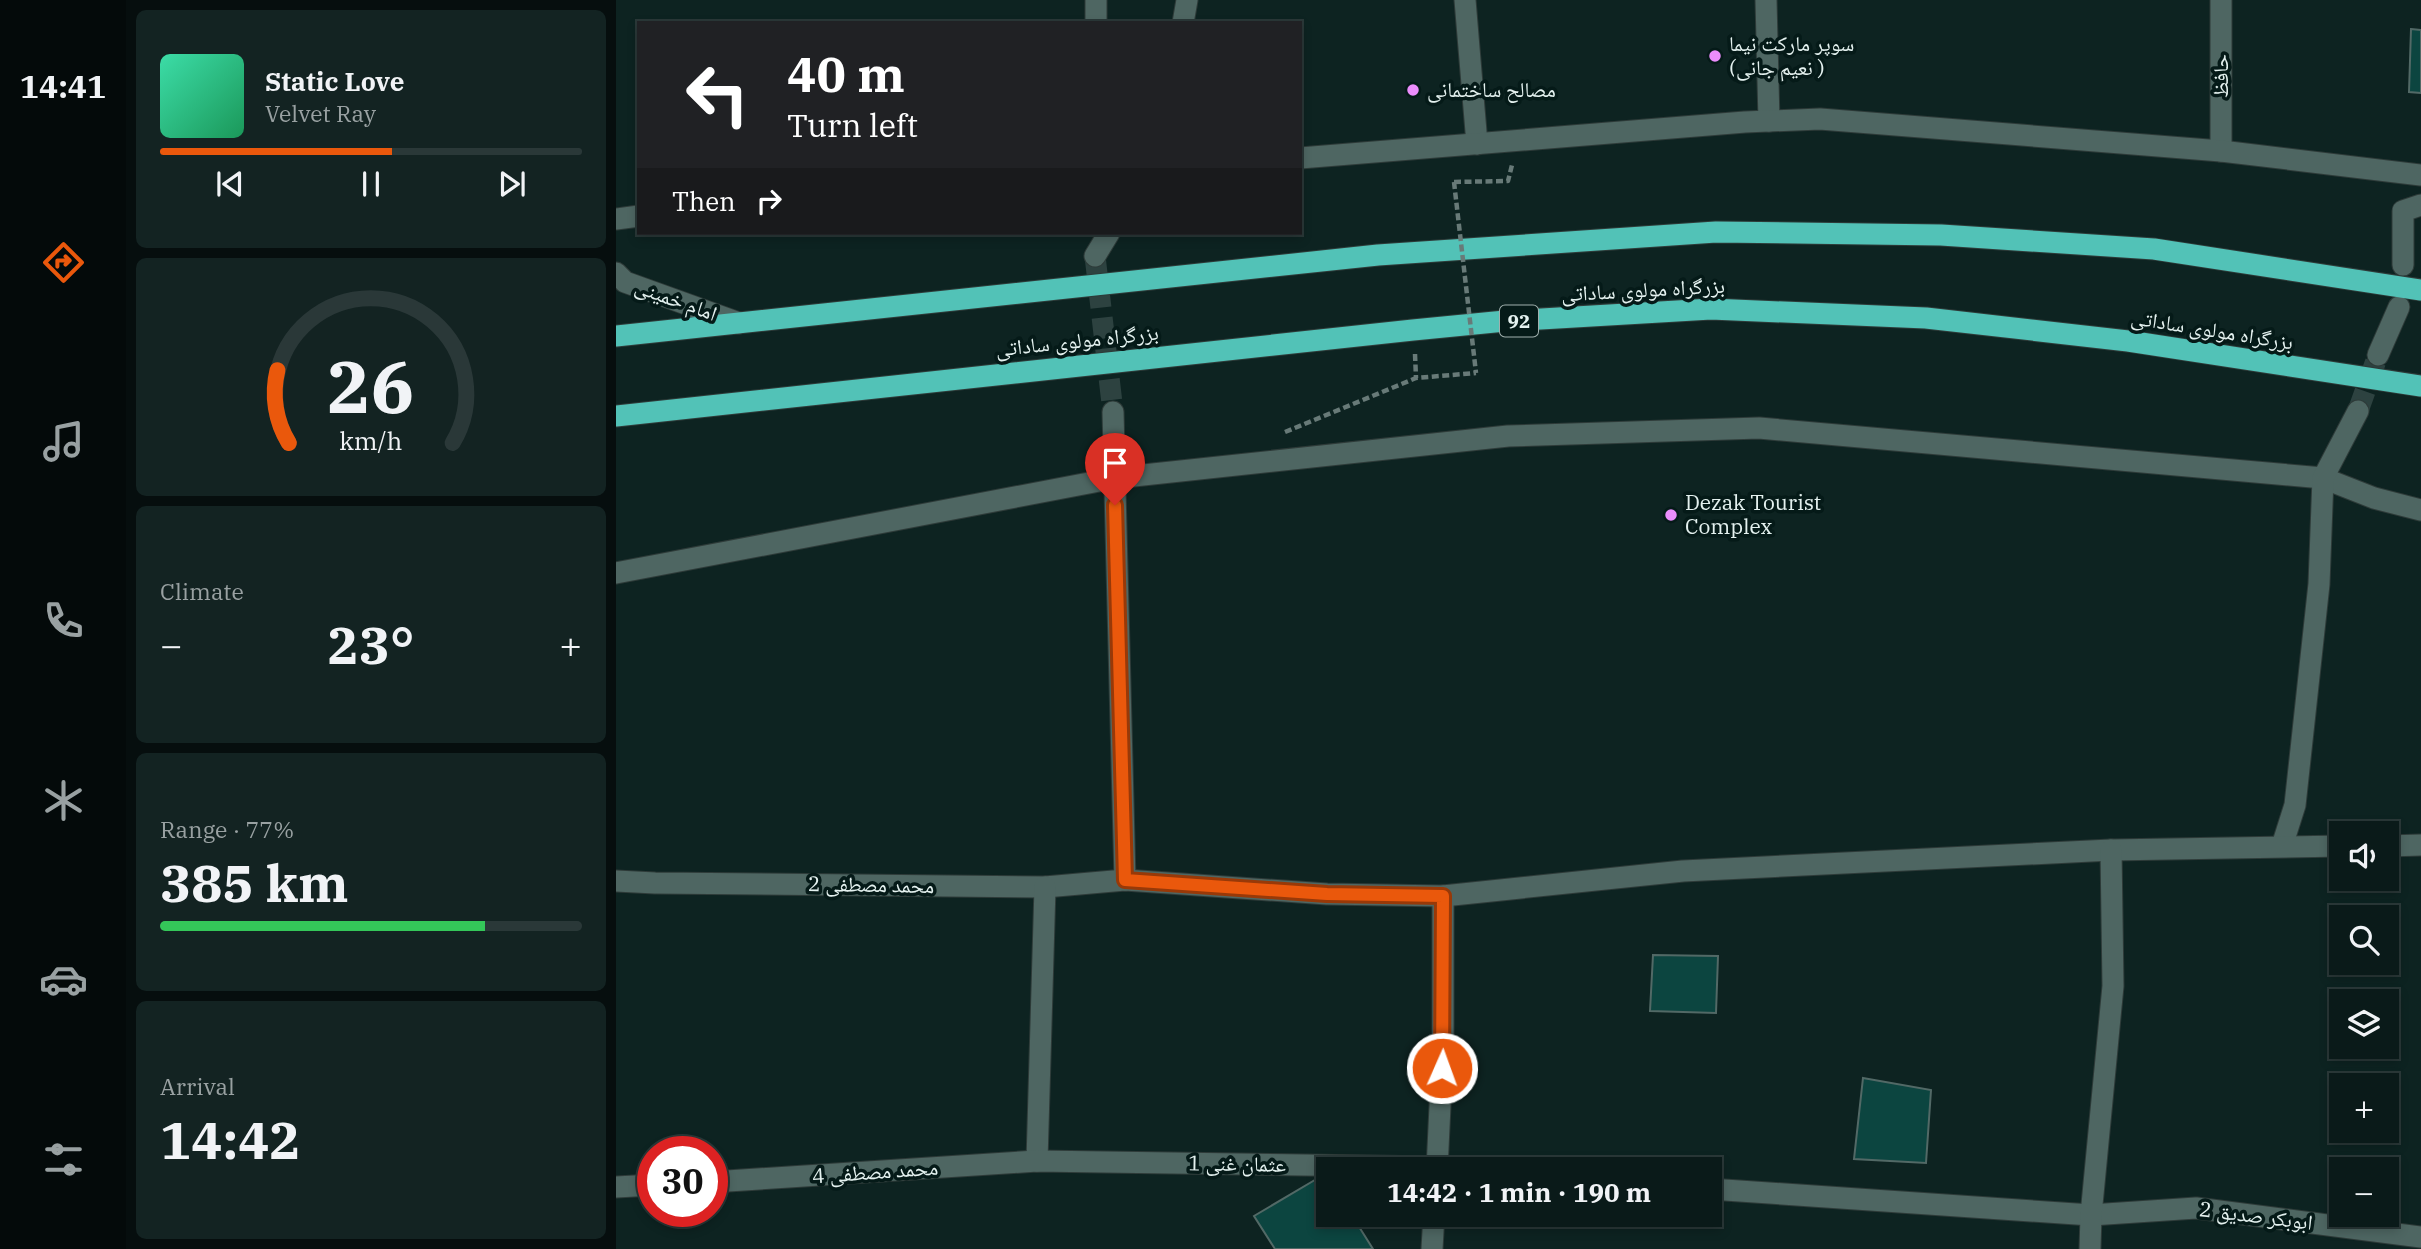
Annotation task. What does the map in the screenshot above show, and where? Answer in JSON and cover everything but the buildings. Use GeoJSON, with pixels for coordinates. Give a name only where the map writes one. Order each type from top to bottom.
{"type":"FeatureCollection","features":[{"type":"Feature","properties":{"kind":"highway"},"geometry":{"type":"LineString","coordinates":[[616,336],[1378,255],[1716,232],[1941,235],[2154,249],[2421,290]]}},
{"type":"Feature","properties":{"kind":"highway","name":"بزرگراه مولوی ساداتی"},"geometry":{"type":"LineString","coordinates":[[616,416],[1505,321],[1711,309],[1926,318],[2127,341],[2421,386]]}},
{"type":"Feature","properties":{"kind":"street"},"geometry":{"type":"LineString","coordinates":[[1096,0],[1096,21]]}},
{"type":"Feature","properties":{"kind":"street"},"geometry":{"type":"LineString","coordinates":[[1183,21],[1187,0]]}},
{"type":"Feature","properties":{"kind":"street"},"geometry":{"type":"LineString","coordinates":[[1465,0],[1477,144]]}},
{"type":"Feature","properties":{"kind":"street"},"geometry":{"type":"LineString","coordinates":[[1766,0],[1769,121]]}},
{"type":"Feature","properties":{"kind":"street","name":"حافظ"},"geometry":{"type":"LineString","coordinates":[[2221,0],[2221,151]]}},
{"type":"Feature","properties":{"kind":"street"},"geometry":{"type":"LineString","coordinates":[[1302,158],[1820,119],[2221,151],[2421,175]]}},
{"type":"Feature","properties":{"kind":"street"},"geometry":{"type":"LineString","coordinates":[[2403,265],[2403,211],[2421,205]]}},
{"type":"Feature","properties":{"kind":"street"},"geometry":{"type":"LineString","coordinates":[[616,219],[637,216]]}},
{"type":"Feature","properties":{"kind":"street"},"geometry":{"type":"LineString","coordinates":[[1092,235],[1095,256],[1107,235]]}},
{"type":"Feature","properties":{"kind":"street","name":"امام خمینی"},"geometry":{"type":"LineString","coordinates":[[616,273],[625,282],[739,323]]}},
{"type":"Feature","properties":{"kind":"street"},"geometry":{"type":"LineString","coordinates":[[2378,355],[2399,307]]}},
{"type":"Feature","properties":{"kind":"street"},"geometry":{"type":"LineString","coordinates":[[2282,846],[2295,805],[2319,584],[2323,478],[2358,411]]}},
{"type":"Feature","properties":{"kind":"street"},"geometry":{"type":"LineString","coordinates":[[1113,412],[1125,880]]}},
{"type":"Feature","properties":{"kind":"street"},"geometry":{"type":"LineString","coordinates":[[616,573],[1115,478],[1508,436],[1759,428],[2323,478],[2374,498],[2421,510]]}},
{"type":"Feature","properties":{"kind":"street"},"geometry":{"type":"LineString","coordinates":[[2399,846],[2421,845]]}},
{"type":"Feature","properties":{"kind":"street","name":"محمد مصطفی 2"},"geometry":{"type":"LineString","coordinates":[[616,881],[1045,887],[1125,880],[1327,894],[1443,896],[1683,871],[2111,850],[2329,846]]}},
{"type":"Feature","properties":{"kind":"street"},"geometry":{"type":"LineString","coordinates":[[2090,1249],[2113,986],[2111,850]]}},
{"type":"Feature","properties":{"kind":"street"},"geometry":{"type":"LineString","coordinates":[[1037,1161],[1045,887]]}},
{"type":"Feature","properties":{"kind":"street"},"geometry":{"type":"LineString","coordinates":[[1438,1157],[1443,1043],[1443,896]]}},
{"type":"Feature","properties":{"kind":"street","name":"عثمان غنی 1"},"geometry":{"type":"LineString","coordinates":[[1037,1161],[1316,1166]]}},
{"type":"Feature","properties":{"kind":"street","name":"محمد مصطفی 4"},"geometry":{"type":"LineString","coordinates":[[728,1181],[1037,1161]]}},
{"type":"Feature","properties":{"kind":"street"},"geometry":{"type":"LineString","coordinates":[[616,1186],[637,1185]]}},
{"type":"Feature","properties":{"kind":"street","name":"ابوبکر صدیق 2"},"geometry":{"type":"LineString","coordinates":[[1722,1190],[2091,1215],[2196,1208],[2421,1237]]}},
{"type":"Feature","properties":{"kind":"street"},"geometry":{"type":"LineString","coordinates":[[1432,1249],[1433,1227]]}},
{"type":"Feature","properties":{"kind":"path"},"geometry":{"type":"LineString","coordinates":[[1279,435],[1416,378],[1476,373],[1454,182],[1508,181]]}},
{"type":"Feature","properties":{"kind":"tunnel"},"geometry":{"type":"LineString","coordinates":[[1095,256],[1113,412]]}},
{"type":"Feature","properties":{"kind":"tunnel"},"geometry":{"type":"LineString","coordinates":[[2358,411],[2378,355]]}},
{"type":"Feature","properties":{"kind":"place","name":"سوپر مارکت نیما (نعیم جانی )"},"geometry":{"type":"Point","coordinates":[1715,56]}},
{"type":"Feature","properties":{"kind":"place","name":"مصالح ساختمانی"},"geometry":{"type":"Point","coordinates":[1413,90]}},
{"type":"Feature","properties":{"kind":"place","name":"Dezak Tourist Complex"},"geometry":{"type":"Point","coordinates":[1671,515]}},
{"type":"Feature","properties":{"kind":"route"},"geometry":{"type":"LineString","coordinates":[[1115,505],[1125,880],[1327,894],[1443,896],[1442,1068]]}}]}
